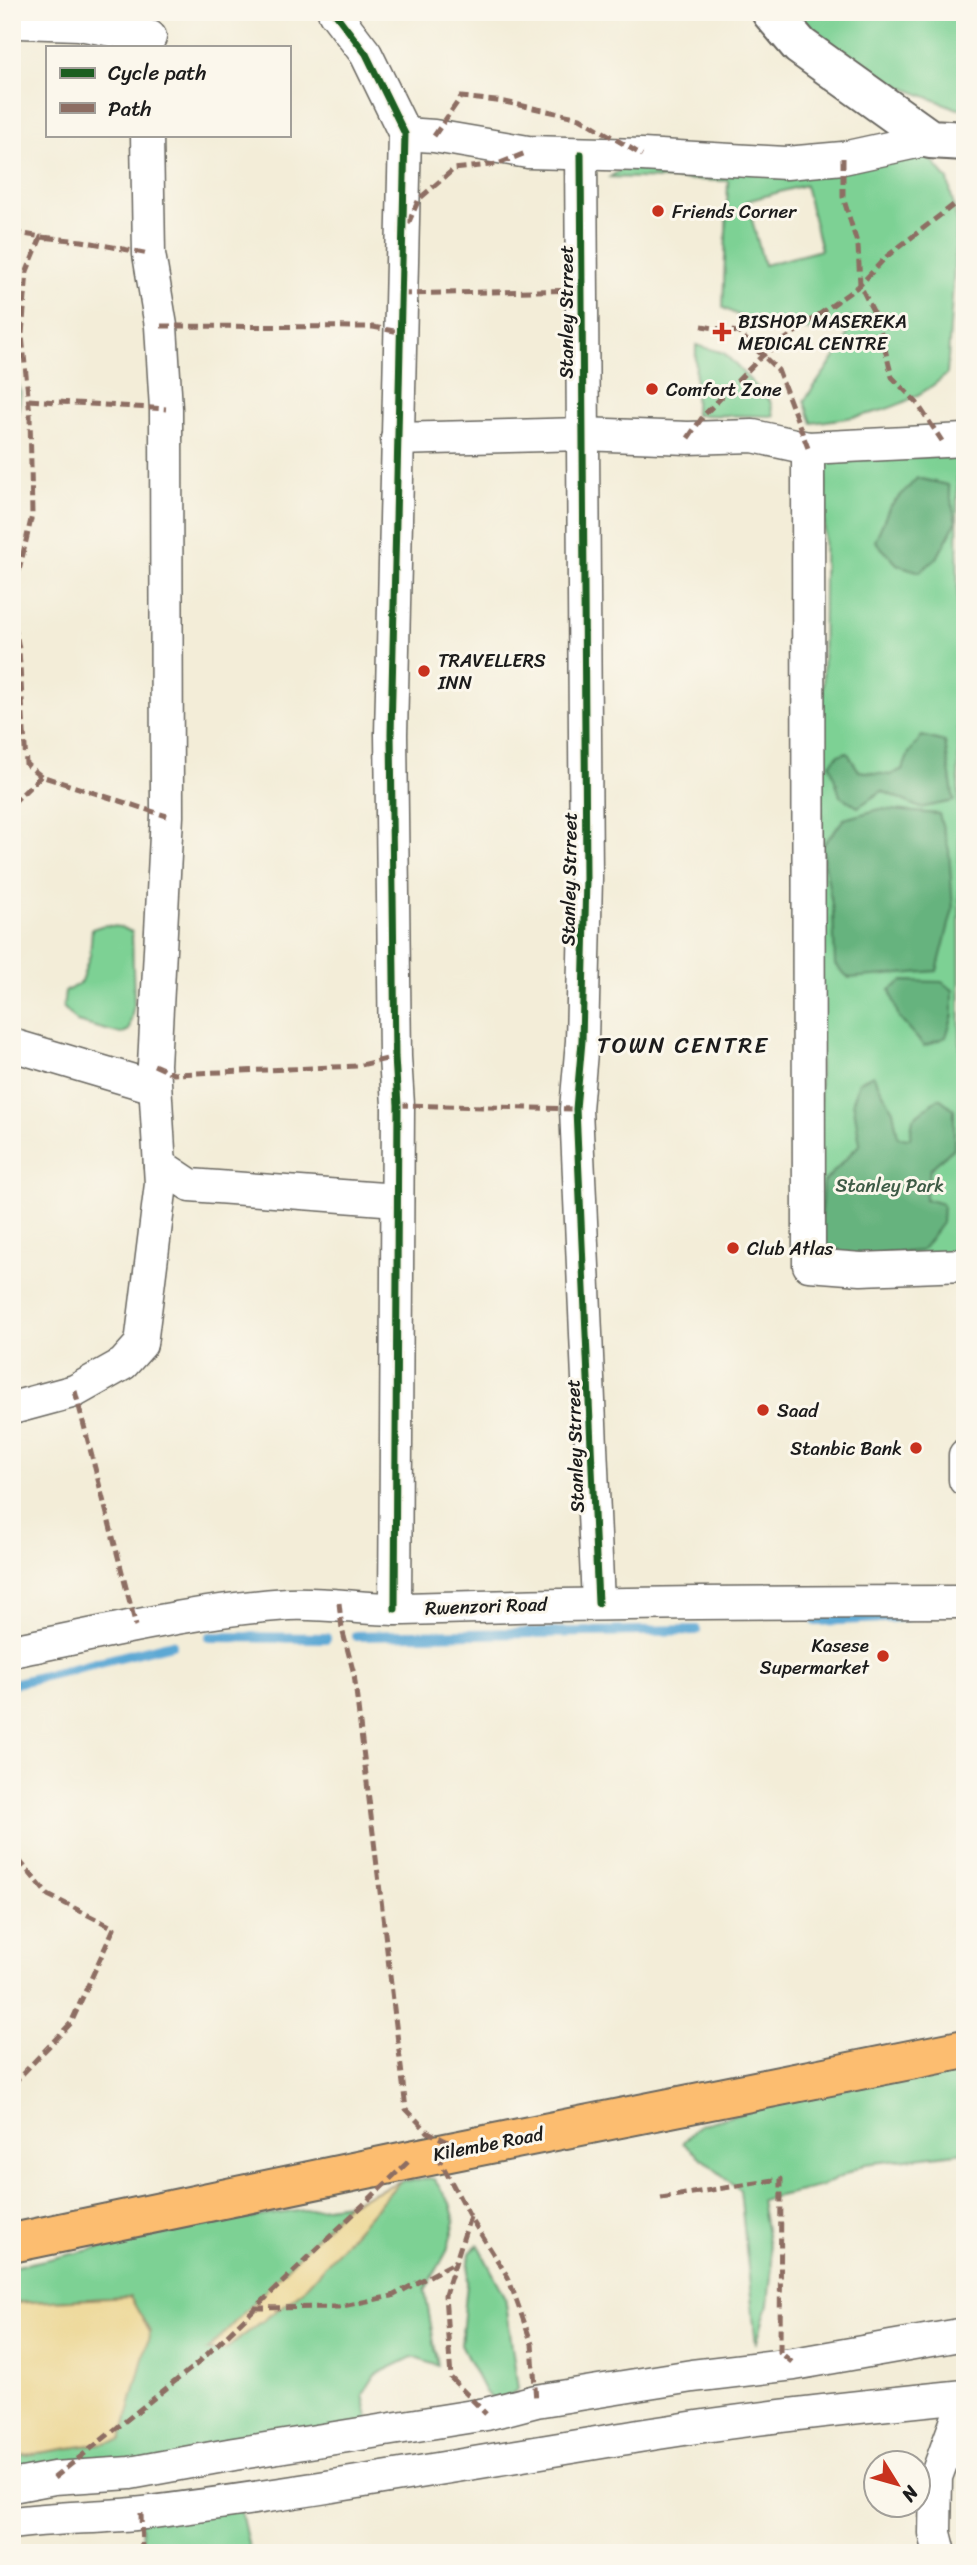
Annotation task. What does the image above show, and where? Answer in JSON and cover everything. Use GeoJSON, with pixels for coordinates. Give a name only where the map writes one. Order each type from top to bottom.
{"type":"FeatureCollection","features":[{"type":"Feature","properties":{"kind":"main road","name":"Kilembe Road"},"geometry":{"type":"LineString","coordinates":[[12,2244],[396,2163],[965,2049]]}},
{"type":"Feature","properties":{"kind":"street"},"geometry":{"type":"LineString","coordinates":[[334,12],[366,54],[405,134],[390,734],[398,1105],[395,1609]]}},
{"type":"Feature","properties":{"kind":"street"},"geometry":{"type":"LineString","coordinates":[[771,12],[800,46],[947,140]]}},
{"type":"Feature","properties":{"kind":"street"},"geometry":{"type":"LineString","coordinates":[[15,29],[79,24],[151,32]]}},
{"type":"Feature","properties":{"kind":"street"},"geometry":{"type":"LineString","coordinates":[[405,134],[434,136],[528,152],[786,163],[843,158],[947,140]]}},
{"type":"Feature","properties":{"kind":"street"},"geometry":{"type":"LineString","coordinates":[[12,1408],[75,1391],[123,1364],[141,1344],[162,1184],[154,1087],[167,816],[166,409],[162,326],[149,254],[147,136]]}},
{"type":"Feature","properties":{"kind":"street","name":"Stanley Strreet"},"geometry":{"type":"LineString","coordinates":[[581,155],[586,878],[582,1041],[576,1109],[597,1603]]}},
{"type":"Feature","properties":{"kind":"street"},"geometry":{"type":"LineString","coordinates":[[397,439],[582,434],[688,438],[753,436],[808,448],[965,440]]}},
{"type":"Feature","properties":{"kind":"street"},"geometry":{"type":"LineString","coordinates":[[808,448],[810,1265],[860,1269],[965,1265]]}},
{"type":"Feature","properties":{"kind":"street"},"geometry":{"type":"LineString","coordinates":[[12,1045],[154,1087]]}},
{"type":"Feature","properties":{"kind":"street"},"geometry":{"type":"LineString","coordinates":[[160,1165],[190,1185],[397,1200]]}},
{"type":"Feature","properties":{"kind":"street"},"geometry":{"type":"LineString","coordinates":[[158,1206],[190,1185]]}},
{"type":"Feature","properties":{"kind":"street"},"geometry":{"type":"LineString","coordinates":[[965,1455],[965,1480]]}},
{"type":"Feature","properties":{"kind":"street","name":"Rwenzori Road"},"geometry":{"type":"LineString","coordinates":[[12,1651],[136,1626],[288,1604],[339,1604],[395,1609],[597,1603],[965,1602]]}},
{"type":"Feature","properties":{"kind":"street"},"geometry":{"type":"LineString","coordinates":[[12,2486],[54,2478],[130,2473],[486,2414],[536,2401],[692,2376],[794,2364],[965,2334]]}},
{"type":"Feature","properties":{"kind":"street"},"geometry":{"type":"LineString","coordinates":[[12,2523],[53,2517],[141,2513],[477,2464],[698,2427],[965,2397],[936,2477],[935,2533],[940,2553]]}},
{"type":"Feature","properties":{"kind":"green space"},"geometry":{"type":"Polygon","coordinates":[[[779,12],[965,12],[965,109],[958,109],[899,86],[840,57],[779,12]]]}},
{"type":"Feature","properties":{"kind":"green space"},"geometry":{"type":"Polygon","coordinates":[[[920,146],[948,180],[957,221],[947,374],[916,396],[884,410],[812,423],[804,401],[845,343],[851,317],[810,331],[750,321],[723,308],[728,181],[610,177],[632,162],[920,146]],[[805,185],[747,201],[764,265],[821,250],[805,185]]]}},
{"type":"Feature","properties":{"kind":"green space"},"geometry":{"type":"Polygon","coordinates":[[[696,345],[724,353],[770,401],[774,416],[695,415],[696,345]]]}},
{"type":"Feature","properties":{"kind":"green space"},"geometry":{"type":"Polygon","coordinates":[[[12,368],[21,393],[16,426],[12,429],[12,368]]]}},
{"type":"Feature","properties":{"kind":"green space","name":"Stanley Park"},"geometry":{"type":"Polygon","coordinates":[[[957,454],[961,1256],[818,1256],[825,461],[957,454]]]}},
{"type":"Feature","properties":{"kind":"green space"},"geometry":{"type":"Polygon","coordinates":[[[917,478],[948,485],[956,522],[937,558],[920,572],[898,565],[875,541],[889,508],[917,478]]]}},
{"type":"Feature","properties":{"kind":"green space"},"geometry":{"type":"Polygon","coordinates":[[[922,736],[945,742],[954,801],[920,808],[882,791],[858,807],[840,796],[830,764],[838,755],[847,752],[859,771],[890,775],[903,769],[909,753],[922,736]]]}},
{"type":"Feature","properties":{"kind":"green space"},"geometry":{"type":"Polygon","coordinates":[[[880,809],[939,814],[949,850],[953,909],[937,971],[849,978],[835,965],[833,911],[822,846],[844,819],[880,809]]]}},
{"type":"Feature","properties":{"kind":"green space"},"geometry":{"type":"Polygon","coordinates":[[[104,925],[132,932],[134,1004],[129,1030],[121,1034],[77,1022],[63,1007],[65,992],[81,982],[90,955],[92,929],[104,925]]]}},
{"type":"Feature","properties":{"kind":"green space"},"geometry":{"type":"Polygon","coordinates":[[[903,981],[942,982],[953,990],[953,1015],[946,1037],[924,1046],[899,1018],[890,990],[903,981]]]}},
{"type":"Feature","properties":{"kind":"green space"},"geometry":{"type":"Polygon","coordinates":[[[873,1075],[893,1110],[898,1137],[910,1138],[913,1118],[939,1098],[954,1109],[954,1148],[930,1169],[925,1199],[943,1204],[942,1223],[921,1251],[843,1257],[819,1242],[823,1183],[860,1144],[853,1101],[859,1082],[873,1075]]]}},
{"type":"Feature","properties":{"kind":"green space"},"geometry":{"type":"Polygon","coordinates":[[[965,2065],[965,2152],[865,2164],[823,2186],[761,2200],[772,2265],[768,2304],[756,2345],[740,2190],[683,2143],[700,2125],[811,2094],[965,2065]]]}},
{"type":"Feature","properties":{"kind":"green space"},"geometry":{"type":"Polygon","coordinates":[[[434,2179],[450,2203],[455,2221],[447,2251],[425,2291],[438,2366],[412,2357],[375,2375],[363,2395],[372,2434],[12,2478],[12,2457],[121,2440],[139,2371],[130,2297],[12,2303],[12,2267],[219,2222],[348,2204],[208,2351],[362,2220],[400,2181],[434,2179]]]}},
{"type":"Feature","properties":{"kind":"green space"},"geometry":{"type":"Polygon","coordinates":[[[478,2245],[505,2296],[518,2389],[499,2403],[485,2392],[461,2345],[470,2253],[478,2245]]]}},
{"type":"Feature","properties":{"kind":"green space"},"geometry":{"type":"Polygon","coordinates":[[[236,2489],[250,2553],[143,2553],[140,2513],[236,2489]]]}},
{"type":"Feature","properties":{"kind":"sand"},"geometry":{"type":"Polygon","coordinates":[[[400,2181],[302,2291],[226,2349],[207,2351],[348,2204],[400,2181]]]}},
{"type":"Feature","properties":{"kind":"sand"},"geometry":{"type":"Polygon","coordinates":[[[130,2297],[150,2332],[121,2440],[12,2457],[12,2303],[130,2297]]]}},
{"type":"Feature","properties":{"kind":"waterway"},"geometry":{"type":"LineString","coordinates":[[816,1621],[905,1617]]}},
{"type":"Feature","properties":{"kind":"waterway"},"geometry":{"type":"LineString","coordinates":[[356,1636],[696,1630]]}},
{"type":"Feature","properties":{"kind":"waterway"},"geometry":{"type":"LineString","coordinates":[[210,1637],[326,1638]]}},
{"type":"Feature","properties":{"kind":"waterway"},"geometry":{"type":"LineString","coordinates":[[12,1684],[172,1644]]}},
{"type":"Feature","properties":{"kind":"marked path"},"geometry":{"type":"LineString","coordinates":[[434,136],[461,97],[505,102],[580,118],[642,155]]}},
{"type":"Feature","properties":{"kind":"marked path"},"geometry":{"type":"LineString","coordinates":[[408,224],[419,199],[454,169],[498,164],[528,152]]}},
{"type":"Feature","properties":{"kind":"marked path"},"geometry":{"type":"LineString","coordinates":[[843,158],[843,197],[858,246],[860,285],[878,321],[892,377],[917,403],[942,441]]}},
{"type":"Feature","properties":{"kind":"marked path"},"geometry":{"type":"LineString","coordinates":[[688,438],[704,415],[762,356],[860,285],[886,257],[965,196]]}},
{"type":"Feature","properties":{"kind":"marked path"},"geometry":{"type":"LineString","coordinates":[[12,232],[48,238]]}},
{"type":"Feature","properties":{"kind":"marked path"},"geometry":{"type":"LineString","coordinates":[[12,601],[32,515],[30,415],[22,335],[27,271],[41,237],[82,241],[149,254]]}},
{"type":"Feature","properties":{"kind":"marked path"},"geometry":{"type":"LineString","coordinates":[[401,294],[581,290]]}},
{"type":"Feature","properties":{"kind":"marked path"},"geometry":{"type":"LineString","coordinates":[[161,326],[373,327],[400,332]]}},
{"type":"Feature","properties":{"kind":"marked path"},"geometry":{"type":"LineString","coordinates":[[702,326],[738,332],[778,370],[808,448]]}},
{"type":"Feature","properties":{"kind":"marked path"},"geometry":{"type":"LineString","coordinates":[[29,400],[166,409]]}},
{"type":"Feature","properties":{"kind":"marked path"},"geometry":{"type":"LineString","coordinates":[[12,609],[19,649],[26,764],[41,776],[167,816]]}},
{"type":"Feature","properties":{"kind":"marked path"},"geometry":{"type":"LineString","coordinates":[[12,804],[41,776]]}},
{"type":"Feature","properties":{"kind":"marked path"},"geometry":{"type":"LineString","coordinates":[[154,1065],[174,1074],[357,1066],[395,1057]]}},
{"type":"Feature","properties":{"kind":"marked path"},"geometry":{"type":"LineString","coordinates":[[398,1105],[576,1109]]}},
{"type":"Feature","properties":{"kind":"marked path"},"geometry":{"type":"LineString","coordinates":[[75,1391],[136,1626]]}},
{"type":"Feature","properties":{"kind":"marked path"},"geometry":{"type":"LineString","coordinates":[[339,1603],[342,1629],[354,1674],[406,2109],[428,2132],[462,2149]]}},
{"type":"Feature","properties":{"kind":"marked path"},"geometry":{"type":"LineString","coordinates":[[12,2085],[71,2023],[114,1928],[48,1895],[13,1853]]}},
{"type":"Feature","properties":{"kind":"marked path"},"geometry":{"type":"LineString","coordinates":[[437,2155],[470,2217],[508,2277],[532,2344],[536,2401]]}},
{"type":"Feature","properties":{"kind":"marked path"},"geometry":{"type":"LineString","coordinates":[[54,2478],[198,2363],[410,2160]]}},
{"type":"Feature","properties":{"kind":"marked path"},"geometry":{"type":"LineString","coordinates":[[661,2198],[781,2179],[780,2352],[794,2364]]}},
{"type":"Feature","properties":{"kind":"marked path"},"geometry":{"type":"LineString","coordinates":[[470,2217],[445,2295],[451,2378],[486,2414]]}},
{"type":"Feature","properties":{"kind":"marked path"},"geometry":{"type":"LineString","coordinates":[[255,2308],[338,2307],[392,2296],[456,2262]]}},
{"type":"Feature","properties":{"kind":"marked path"},"geometry":{"type":"LineString","coordinates":[[141,2513],[142,2553]]}},
{"type":"Feature","properties":{"kind":"cycle path"},"geometry":{"type":"LineString","coordinates":[[334,12],[366,54],[405,134],[391,734],[398,1105],[395,1609]]}},
{"type":"Feature","properties":{"kind":"cycle path"},"geometry":{"type":"LineString","coordinates":[[581,154],[586,878],[582,1041],[576,1109],[598,1603]]}},
{"type":"Feature","properties":{"kind":"place","name":"Friends Corner"},"geometry":{"type":"Point","coordinates":[658,211]}},
{"type":"Feature","properties":{"kind":"place","name":"BISHOP MASEREKA MEDICAL CENTRE"},"geometry":{"type":"Point","coordinates":[722,332]}},
{"type":"Feature","properties":{"kind":"place","name":"Comfort Zone"},"geometry":{"type":"Point","coordinates":[652,389]}},
{"type":"Feature","properties":{"kind":"place","name":"TRAVELLERS INN"},"geometry":{"type":"Point","coordinates":[424,671]}},
{"type":"Feature","properties":{"kind":"place","name":"Club Atlas"},"geometry":{"type":"Point","coordinates":[733,1248]}},
{"type":"Feature","properties":{"kind":"place","name":"Saad"},"geometry":{"type":"Point","coordinates":[763,1410]}},
{"type":"Feature","properties":{"kind":"place","name":"Stanbic Bank"},"geometry":{"type":"Point","coordinates":[916,1448]}},
{"type":"Feature","properties":{"kind":"place","name":"Kasese Supermarket"},"geometry":{"type":"Point","coordinates":[883,1656]}},
{"type":"Feature","properties":{"kind":"district","name":"TOWN CENTRE"},"geometry":{"type":"Point","coordinates":[683,1045]}}]}
